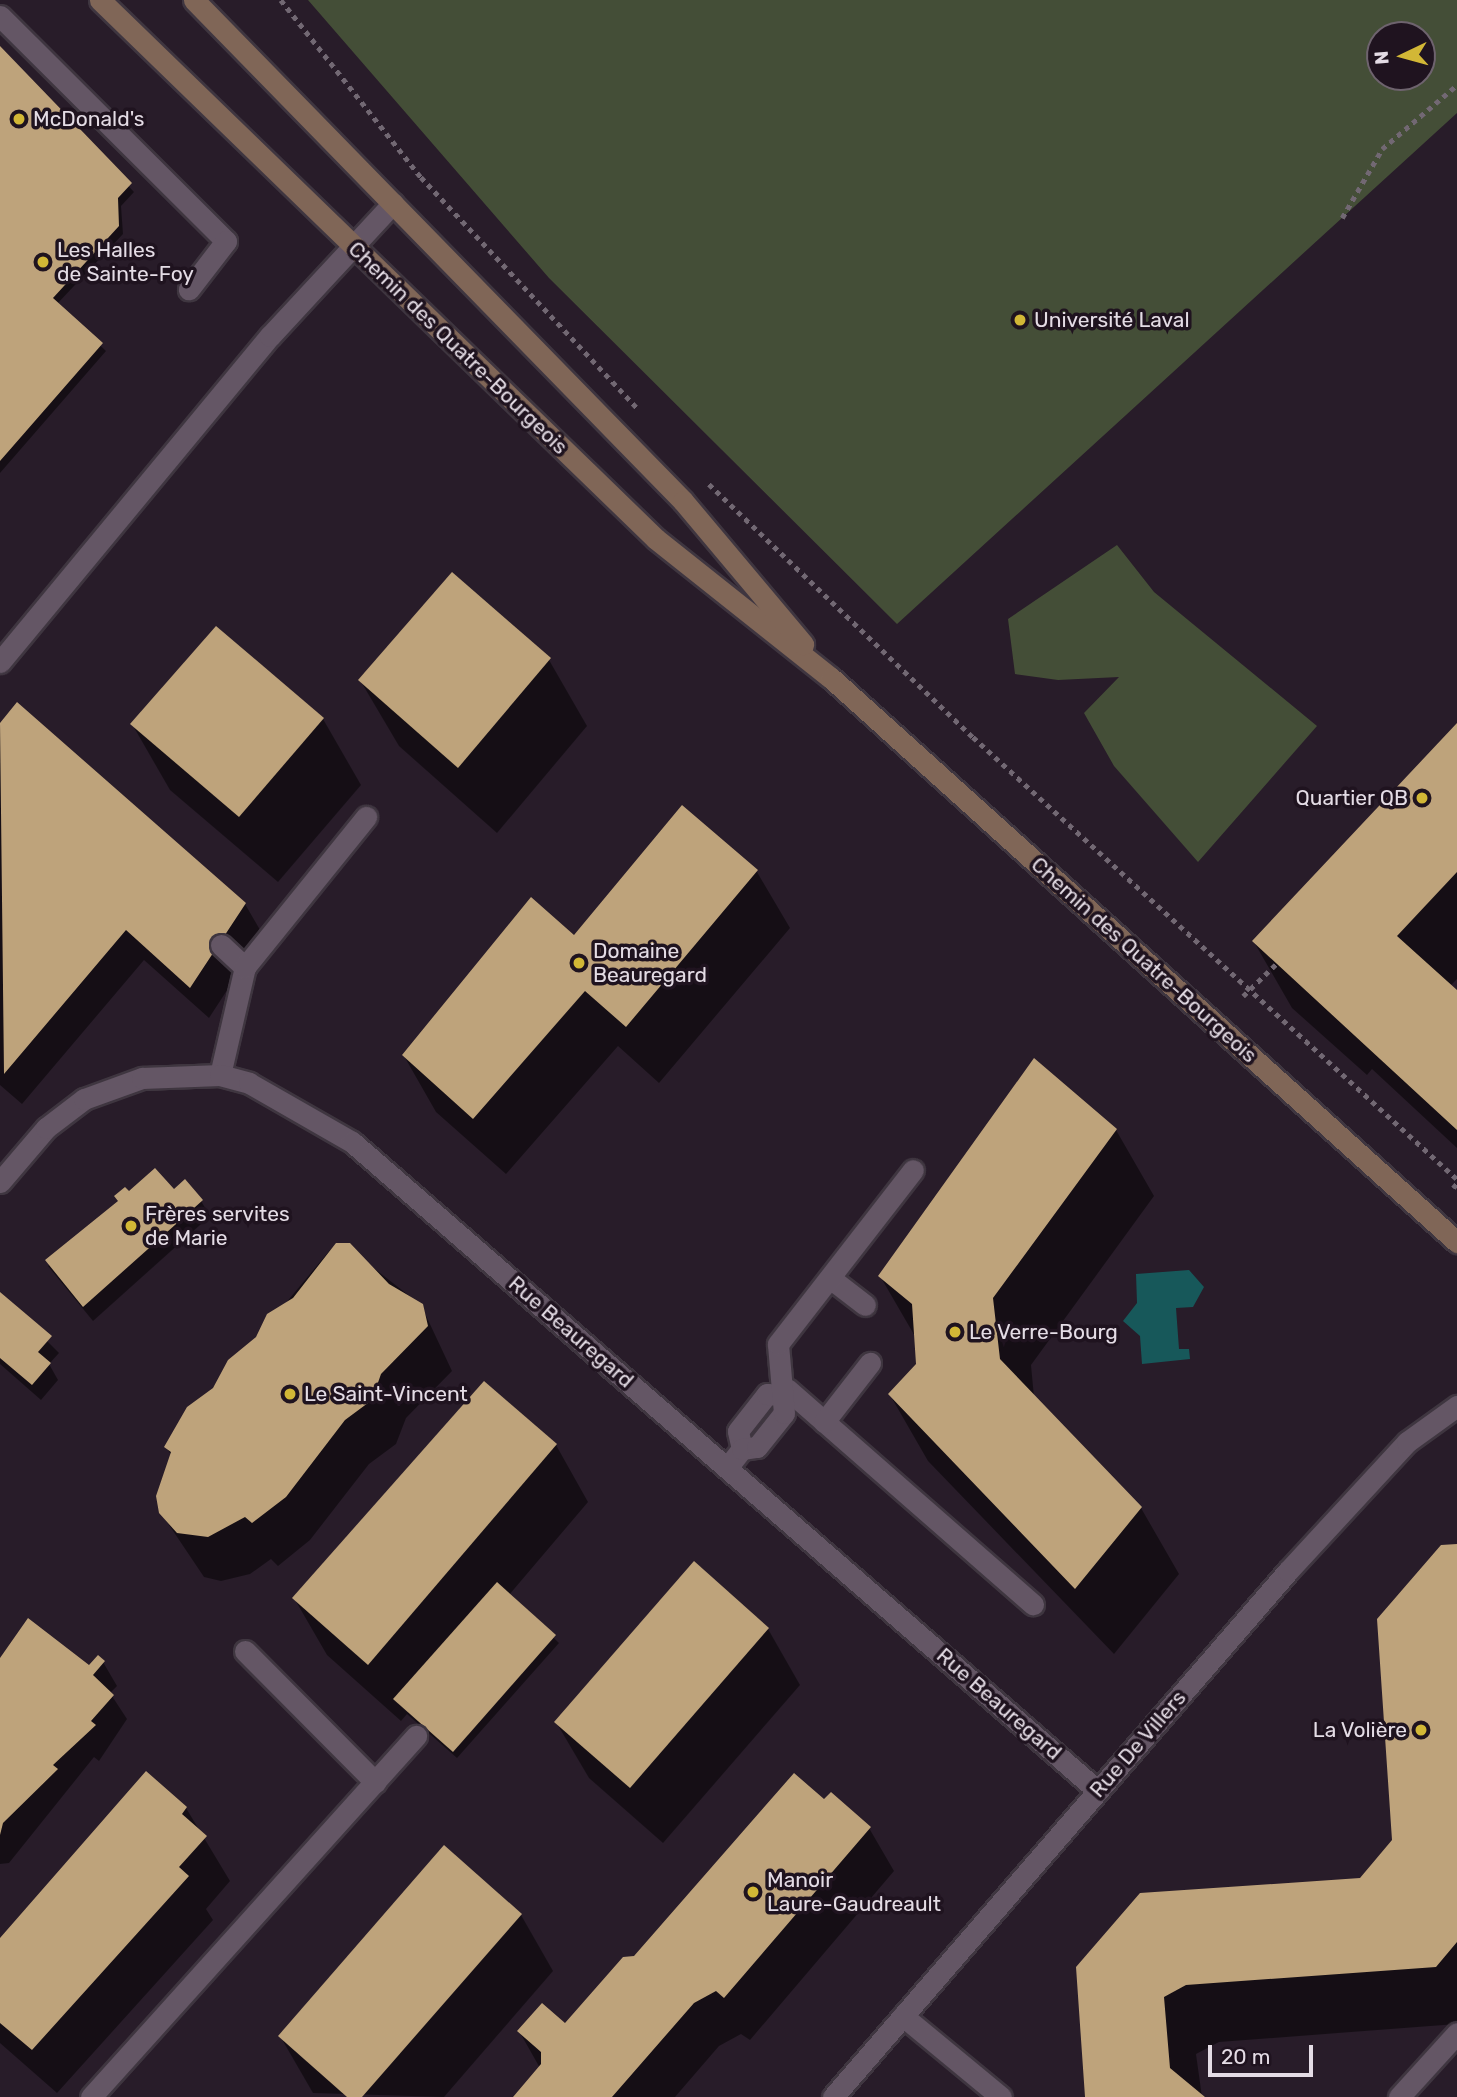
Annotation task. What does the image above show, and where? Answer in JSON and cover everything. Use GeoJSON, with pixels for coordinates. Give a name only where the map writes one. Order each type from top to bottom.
{"type":"FeatureCollection","features":[{"type":"Feature","properties":{"kind":"main road","name":"Chemin des Quatre-Bourgeois"},"geometry":{"type":"LineString","coordinates":[[100,0],[656,539],[831,678],[1457,1242]]}},
{"type":"Feature","properties":{"kind":"main road","name":"Chemin des Quatre-Bourgeois"},"geometry":{"type":"LineString","coordinates":[[194,0],[683,501],[831,678]]}},
{"type":"Feature","properties":{"kind":"street"},"geometry":{"type":"LineString","coordinates":[[0,16],[226,241],[189,289]]}},
{"type":"Feature","properties":{"kind":"street"},"geometry":{"type":"LineString","coordinates":[[0,662],[352,246],[393,203]]}},
{"type":"Feature","properties":{"kind":"street"},"geometry":{"type":"LineString","coordinates":[[220,1075],[245,967],[366,817]]}},
{"type":"Feature","properties":{"kind":"street"},"geometry":{"type":"LineString","coordinates":[[221,945],[245,967]]}},
{"type":"Feature","properties":{"kind":"street","name":"Rue Beauregard"},"geometry":{"type":"LineString","coordinates":[[0,1182],[46,1128],[84,1098],[142,1078],[220,1075],[249,1083],[352,1142],[1097,1790]]}},
{"type":"Feature","properties":{"kind":"street"},"geometry":{"type":"LineString","coordinates":[[727,1468],[742,1449],[757,1447],[785,1413],[785,1392],[778,1344],[913,1170]]}},
{"type":"Feature","properties":{"kind":"street"},"geometry":{"type":"LineString","coordinates":[[830,1278],[865,1305]]}},
{"type":"Feature","properties":{"kind":"street"},"geometry":{"type":"LineString","coordinates":[[824,1422],[870,1363]]}},
{"type":"Feature","properties":{"kind":"street"},"geometry":{"type":"LineString","coordinates":[[785,1392],[824,1422],[1032,1604]]}},
{"type":"Feature","properties":{"kind":"street","name":"Rue De Villers"},"geometry":{"type":"LineString","coordinates":[[833,2097],[1097,1790],[1407,1442],[1457,1406]]}},
{"type":"Feature","properties":{"kind":"street"},"geometry":{"type":"LineString","coordinates":[[245,1651],[374,1782]]}},
{"type":"Feature","properties":{"kind":"street"},"geometry":{"type":"LineString","coordinates":[[91,2097],[416,1736]]}},
{"type":"Feature","properties":{"kind":"street"},"geometry":{"type":"LineString","coordinates":[[903,2016],[1001,2097]]}},
{"type":"Feature","properties":{"kind":"street"},"geometry":{"type":"LineString","coordinates":[[1399,2097],[1457,2033]]}},
{"type":"Feature","properties":{"kind":"path"},"geometry":{"type":"LineString","coordinates":[[281,0],[421,177],[647,419]]}},
{"type":"Feature","properties":{"kind":"path"},"geometry":{"type":"LineString","coordinates":[[1342,218],[1382,149],[1457,85]]}},
{"type":"Feature","properties":{"kind":"path"},"geometry":{"type":"LineString","coordinates":[[703,478],[973,737],[1250,988],[1457,1181],[1452,1188]]}},
{"type":"Feature","properties":{"kind":"path"},"geometry":{"type":"LineString","coordinates":[[1243,996],[1277,963]]}},
{"type":"Feature","properties":{"kind":"shaded area","name":"Université Laval"},"geometry":{"type":"Polygon","coordinates":[[[308,0],[1457,0],[1457,113],[897,624],[549,278],[308,0]]]}},
{"type":"Feature","properties":{"kind":"shaded area"},"geometry":{"type":"Polygon","coordinates":[[[1117,545],[1154,592],[1317,726],[1198,862],[1114,766],[1084,713],[1119,677],[1058,680],[1015,674],[1008,619],[1117,545]]]}},
{"type":"Feature","properties":{"kind":"shaded area"},"geometry":{"type":"Polygon","coordinates":[[[1189,1270],[1204,1287],[1193,1307],[1176,1308],[1179,1349],[1189,1349],[1190,1359],[1142,1364],[1140,1336],[1123,1321],[1137,1303],[1136,1274],[1189,1270]]]}},
{"type":"Feature","properties":{"kind":"building","name":"Les Halles de Sainte-Foy"},"geometry":{"type":"Polygon","coordinates":[[[0,46],[132,183],[118,198],[119,226],[53,298],[103,343],[0,461],[0,46]]]}},
{"type":"Feature","properties":{"kind":"building"},"geometry":{"type":"Polygon","coordinates":[[[452,572],[551,658],[458,768],[358,680],[452,572]]]}},
{"type":"Feature","properties":{"kind":"building"},"geometry":{"type":"Polygon","coordinates":[[[216,626],[324,718],[239,817],[130,724],[216,626]]]}},
{"type":"Feature","properties":{"kind":"building"},"geometry":{"type":"Polygon","coordinates":[[[17,702],[246,903],[190,988],[126,930],[4,1074],[0,723],[17,702]]]}},
{"type":"Feature","properties":{"kind":"building","name":"Quartier QB"},"geometry":{"type":"Polygon","coordinates":[[[1457,723],[1457,872],[1397,936],[1457,990],[1457,1130],[1252,941],[1457,723]]]}},
{"type":"Feature","properties":{"kind":"building","name":"Domaine Beauregard"},"geometry":{"type":"Polygon","coordinates":[[[682,805],[758,870],[626,1027],[585,991],[473,1119],[402,1055],[531,897],[574,935],[682,805]]]}},
{"type":"Feature","properties":{"kind":"building","name":"Le Verre-Bourg"},"geometry":{"type":"Polygon","coordinates":[[[1034,1058],[1117,1129],[993,1298],[1000,1359],[1142,1507],[1075,1589],[888,1394],[916,1364],[912,1304],[878,1276],[1034,1058]]]}},
{"type":"Feature","properties":{"kind":"building","name":"Frères servites de Marie"},"geometry":{"type":"Polygon","coordinates":[[[155,1168],[174,1189],[185,1179],[203,1200],[83,1307],[45,1260],[118,1201],[114,1196],[125,1187],[129,1191],[155,1168]]]}},
{"type":"Feature","properties":{"kind":"building","name":"Le Saint-Vincent"},"geometry":{"type":"Polygon","coordinates":[[[336,1243],[350,1243],[389,1284],[423,1304],[428,1326],[381,1374],[372,1400],[345,1420],[286,1497],[252,1523],[245,1517],[208,1537],[177,1533],[159,1513],[156,1496],[171,1452],[164,1447],[187,1407],[213,1388],[228,1360],[256,1337],[267,1314],[293,1298],[336,1243]]]}},
{"type":"Feature","properties":{"kind":"building"},"geometry":{"type":"Polygon","coordinates":[[[0,1292],[52,1336],[38,1352],[51,1363],[32,1385],[0,1358],[0,1292]]]}},
{"type":"Feature","properties":{"kind":"building"},"geometry":{"type":"Polygon","coordinates":[[[484,1381],[557,1444],[368,1665],[292,1598],[484,1381]]]}},
{"type":"Feature","properties":{"kind":"building","name":"La Volière"},"geometry":{"type":"Polygon","coordinates":[[[1457,1544],[1457,1942],[1436,1967],[1186,1985],[1164,1997],[1170,2068],[1205,2097],[1085,2097],[1076,1967],[1140,1893],[1360,1878],[1392,1840],[1377,1619],[1441,1545],[1457,1544]]]}},
{"type":"Feature","properties":{"kind":"building"},"geometry":{"type":"Polygon","coordinates":[[[694,1561],[769,1628],[630,1788],[554,1722],[694,1561]]]}},
{"type":"Feature","properties":{"kind":"building"},"geometry":{"type":"Polygon","coordinates":[[[497,1582],[556,1635],[453,1752],[393,1699],[497,1582]]]}},
{"type":"Feature","properties":{"kind":"building"},"geometry":{"type":"Polygon","coordinates":[[[28,1618],[89,1665],[98,1655],[105,1661],[93,1675],[114,1695],[91,1721],[96,1725],[53,1765],[58,1769],[3,1823],[0,1835],[0,1658],[28,1618]]]}},
{"type":"Feature","properties":{"kind":"building"},"geometry":{"type":"Polygon","coordinates":[[[146,1771],[187,1807],[182,1814],[207,1836],[179,1867],[189,1876],[32,2050],[0,2023],[0,1938],[146,1771]]]}},
{"type":"Feature","properties":{"kind":"building","name":"Manoir Laure-Gaudreault"},"geometry":{"type":"Polygon","coordinates":[[[794,1773],[824,1799],[831,1792],[871,1827],[724,1998],[716,1991],[694,2003],[612,2097],[513,2097],[541,2064],[541,2052],[517,2031],[542,2003],[565,2023],[623,1957],[634,1956],[794,1773]]]}},
{"type":"Feature","properties":{"kind":"building"},"geometry":{"type":"Polygon","coordinates":[[[444,1845],[522,1914],[362,2097],[347,2097],[278,2036],[444,1845]]]}},
{"type":"Feature","properties":{"kind":"place","name":"McDonald's"},"geometry":{"type":"Point","coordinates":[19,119]}},
{"type":"Feature","properties":{"kind":"place","name":"Les Halles de Sainte-Foy"},"geometry":{"type":"Point","coordinates":[43,262]}},
{"type":"Feature","properties":{"kind":"place","name":"Université Laval"},"geometry":{"type":"Point","coordinates":[1020,320]}},
{"type":"Feature","properties":{"kind":"place","name":"Quartier QB"},"geometry":{"type":"Point","coordinates":[1422,798]}},
{"type":"Feature","properties":{"kind":"place","name":"Domaine Beauregard"},"geometry":{"type":"Point","coordinates":[579,963]}},
{"type":"Feature","properties":{"kind":"place","name":"Frères servites de Marie"},"geometry":{"type":"Point","coordinates":[131,1226]}},
{"type":"Feature","properties":{"kind":"place","name":"Le Verre-Bourg"},"geometry":{"type":"Point","coordinates":[955,1332]}},
{"type":"Feature","properties":{"kind":"place","name":"Le Saint-Vincent"},"geometry":{"type":"Point","coordinates":[290,1394]}},
{"type":"Feature","properties":{"kind":"place","name":"La Volière"},"geometry":{"type":"Point","coordinates":[1421,1730]}},
{"type":"Feature","properties":{"kind":"place","name":"Manoir Laure-Gaudreault"},"geometry":{"type":"Point","coordinates":[753,1892]}}]}
